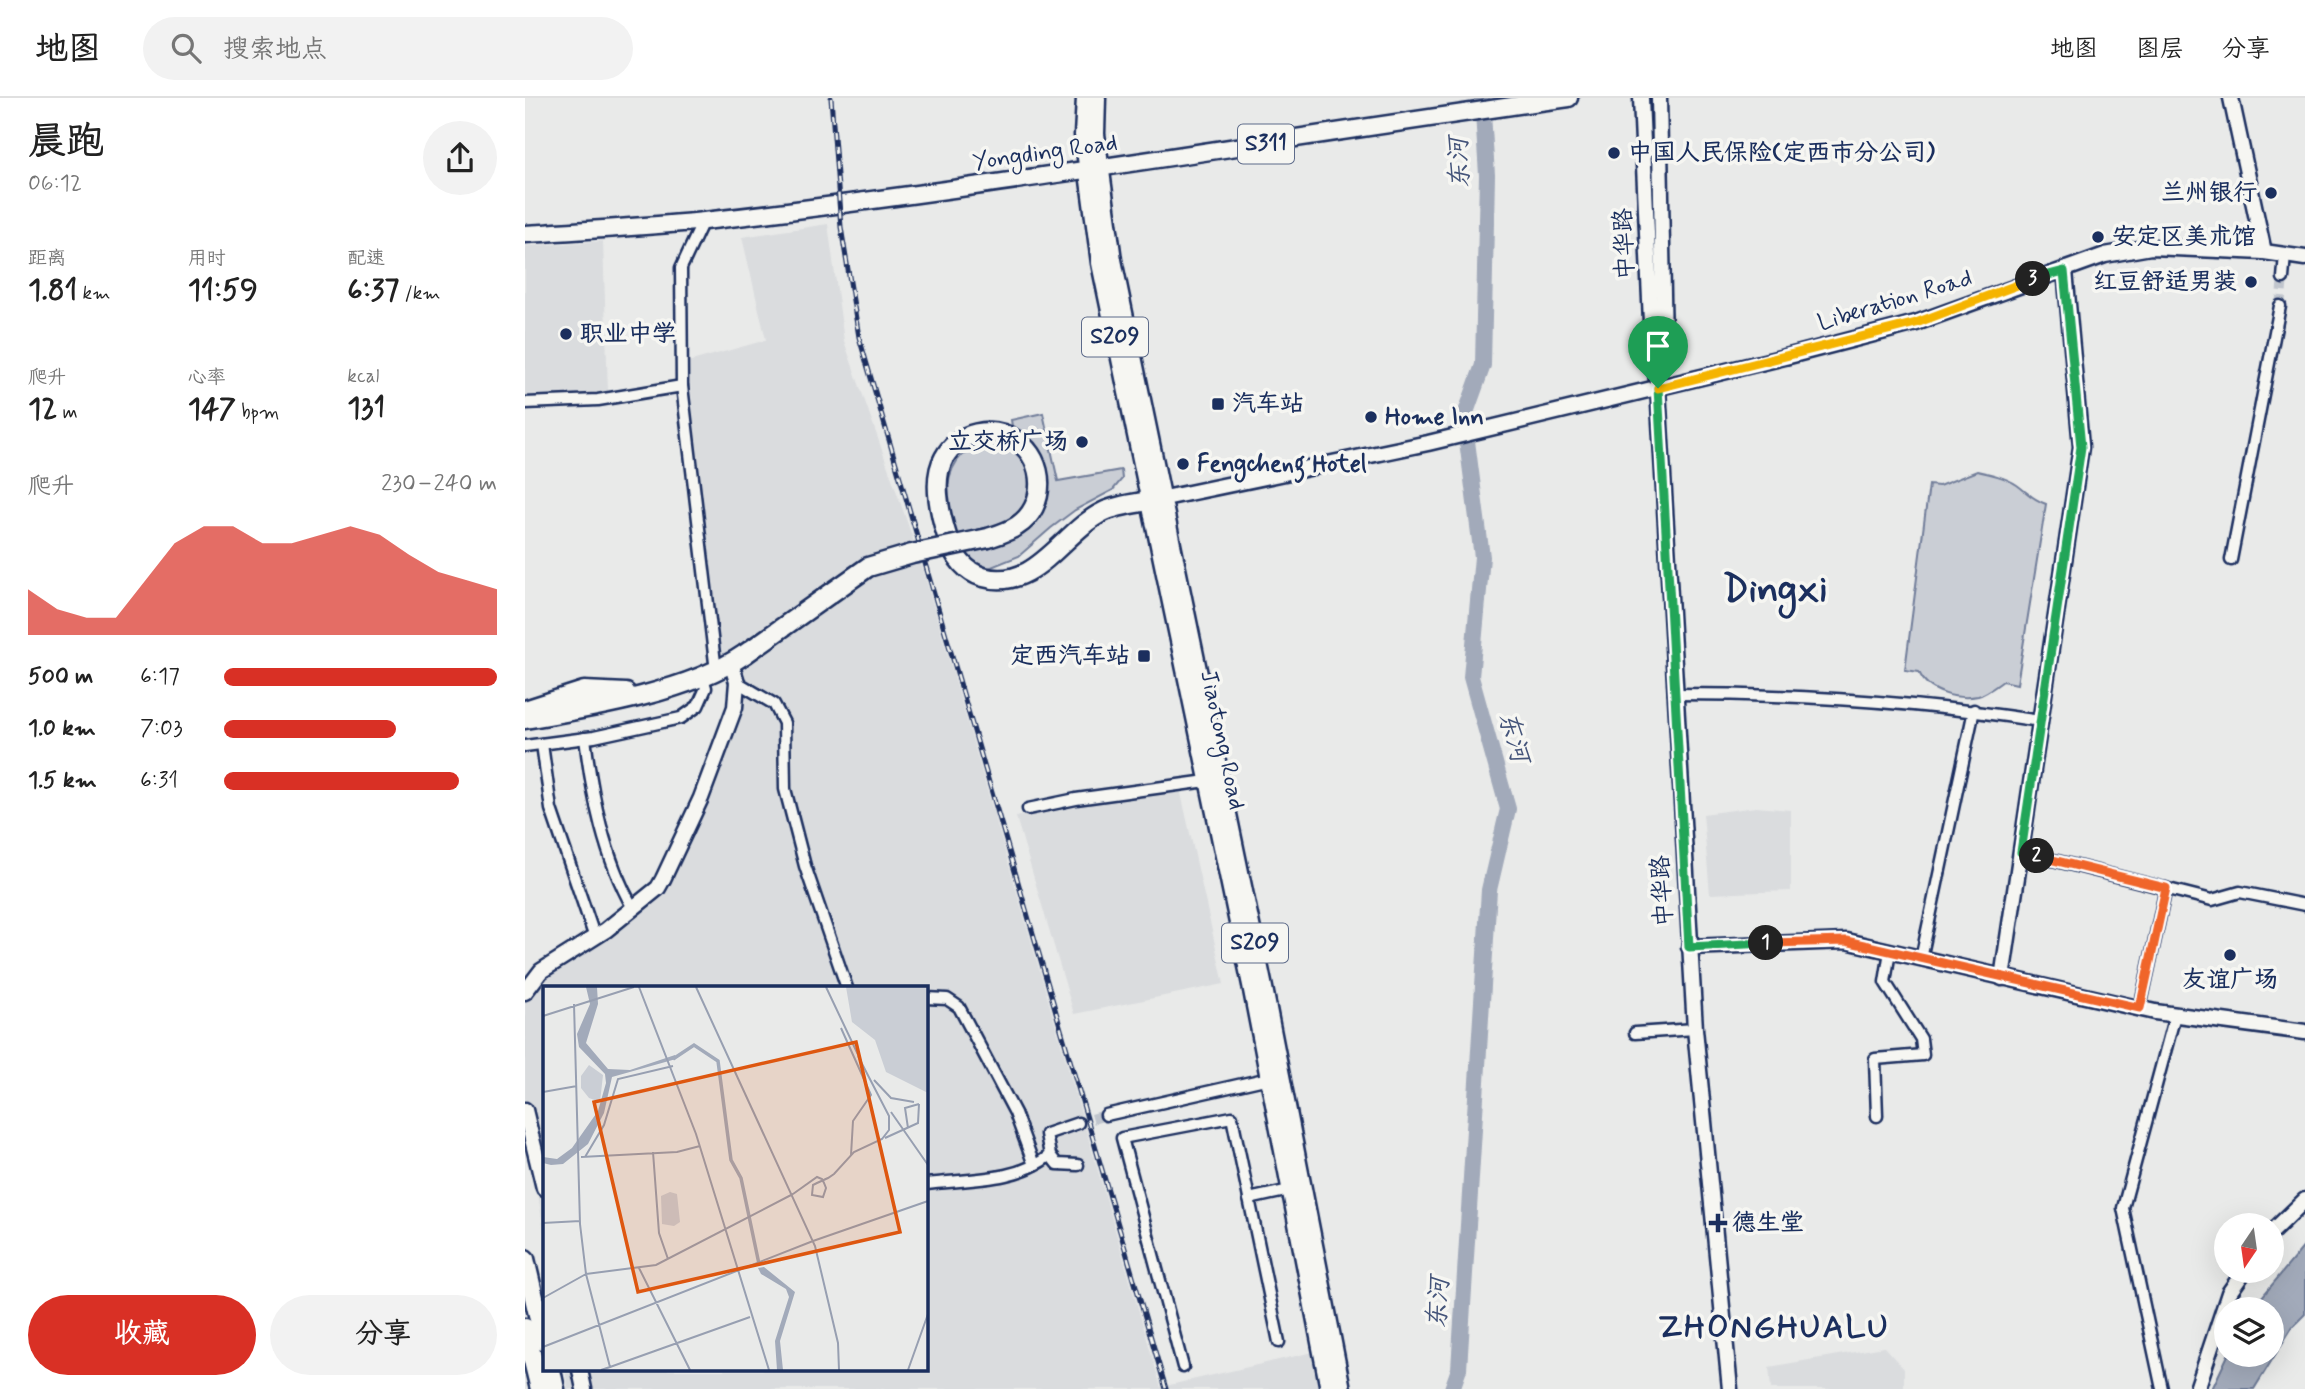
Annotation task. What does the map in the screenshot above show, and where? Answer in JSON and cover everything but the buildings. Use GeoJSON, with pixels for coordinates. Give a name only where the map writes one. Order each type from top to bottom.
{"type":"FeatureCollection","features":[{"type":"Feature","properties":{"kind":"highway"},"geometry":{"type":"LineString","coordinates":[[528,711],[644,693],[724,667],[868,567],[912,554],[988,538],[1018,526],[1030,514],[1037,500],[1040,484],[1037,467],[1030,453],[1018,441],[1003,434],[972,434],[954,444],[942,461],[938,474],[943,524],[952,552],[963,566],[978,576],[994,580],[1012,579],[1028,573],[1104,512],[1154,500]]}},
{"type":"Feature","properties":{"kind":"highway"},"geometry":{"type":"LineString","coordinates":[[525,1247],[543,1335]]}},
{"type":"Feature","properties":{"kind":"highway"},"geometry":{"type":"LineString","coordinates":[[525,1259],[534,1292]]}},
{"type":"Feature","properties":{"kind":"highway"},"geometry":{"type":"LineString","coordinates":[[525,1328],[540,1389]]}},
{"type":"Feature","properties":{"kind":"main road","name":"Jiaotong Road"},"geometry":{"type":"LineString","coordinates":[[1085,98],[1083,135],[1094,170]]}},
{"type":"Feature","properties":{"kind":"main road","name":"Jiaotong Road"},"geometry":{"type":"LineString","coordinates":[[1097,98],[1094,170],[1100,262],[1263,983],[1342,1389]]}},
{"type":"Feature","properties":{"kind":"main road","name":"Yongding Road"},"geometry":{"type":"LineString","coordinates":[[525,234],[702,221],[1094,170],[1569,98]]}},
{"type":"Feature","properties":{"kind":"main road","name":"Jiaotong Road"},"geometry":{"type":"LineString","coordinates":[[1154,500],[1207,781],[1269,1078],[1329,1389]]}},
{"type":"Feature","properties":{"kind":"street","name":"中华路"},"geometry":{"type":"LineString","coordinates":[[1641,98],[1652,345],[1658,388],[1689,947],[1730,1389]]}},
{"type":"Feature","properties":{"kind":"street","name":"中华路"},"geometry":{"type":"LineString","coordinates":[[1658,388],[1664,343],[1659,98]]}},
{"type":"Feature","properties":{"kind":"street"},"geometry":{"type":"LineString","coordinates":[[2231,98],[2264,252]]}},
{"type":"Feature","properties":{"kind":"street"},"geometry":{"type":"LineString","coordinates":[[702,221],[681,268],[682,386],[724,667],[737,682],[774,704],[784,723],[785,789],[806,866],[846,986]]}},
{"type":"Feature","properties":{"kind":"street","name":"Liberation Road"},"geometry":{"type":"LineString","coordinates":[[1154,500],[1428,443],[1916,323],[2105,255],[2151,247],[2264,252],[2305,258]]}},
{"type":"Feature","properties":{"kind":"street"},"geometry":{"type":"LineString","coordinates":[[2283,278],[2285,255]]}},
{"type":"Feature","properties":{"kind":"street"},"geometry":{"type":"LineString","coordinates":[[2002,978],[2081,447],[2064,271]]}},
{"type":"Feature","properties":{"kind":"street"},"geometry":{"type":"LineString","coordinates":[[2231,561],[2280,306]]}},
{"type":"Feature","properties":{"kind":"street"},"geometry":{"type":"LineString","coordinates":[[525,403],[598,400],[682,386]]}},
{"type":"Feature","properties":{"kind":"street"},"geometry":{"type":"LineString","coordinates":[[525,746],[585,738],[681,718],[698,706],[706,688],[724,667]]}},
{"type":"Feature","properties":{"kind":"street"},"geometry":{"type":"LineString","coordinates":[[525,992],[541,971],[594,938],[658,888],[683,841],[736,708],[737,682]]}},
{"type":"Feature","properties":{"kind":"street"},"geometry":{"type":"LineString","coordinates":[[1674,694],[1768,695],[1974,710],[2040,721]]}},
{"type":"Feature","properties":{"kind":"street"},"geometry":{"type":"LineString","coordinates":[[1921,959],[1974,710]]}},
{"type":"Feature","properties":{"kind":"street"},"geometry":{"type":"LineString","coordinates":[[585,738],[592,798],[623,890],[633,908]]}},
{"type":"Feature","properties":{"kind":"street"},"geometry":{"type":"LineString","coordinates":[[542,744],[551,808],[594,938]]}},
{"type":"Feature","properties":{"kind":"street"},"geometry":{"type":"LineString","coordinates":[[1028,809],[1076,799],[1207,781]]}},
{"type":"Feature","properties":{"kind":"street"},"geometry":{"type":"LineString","coordinates":[[2021,852],[2212,900],[2240,892],[2305,905]]}},
{"type":"Feature","properties":{"kind":"street"},"geometry":{"type":"LineString","coordinates":[[2140,1008],[2166,888]]}},
{"type":"Feature","properties":{"kind":"street"},"geometry":{"type":"LineString","coordinates":[[1689,947],[1832,940],[2175,1015],[2304,1029]]}},
{"type":"Feature","properties":{"kind":"street"},"geometry":{"type":"LineString","coordinates":[[1877,1116],[1875,1059],[1923,1055],[1921,1040],[1885,982],[1890,951]]}},
{"type":"Feature","properties":{"kind":"street"},"geometry":{"type":"LineString","coordinates":[[927,998],[947,999],[959,1007],[1015,1113],[1034,1165]]}},
{"type":"Feature","properties":{"kind":"street"},"geometry":{"type":"LineString","coordinates":[[2162,1389],[2123,1208],[2175,1015]]}},
{"type":"Feature","properties":{"kind":"street"},"geometry":{"type":"LineString","coordinates":[[1635,1033],[1695,1029]]}},
{"type":"Feature","properties":{"kind":"street"},"geometry":{"type":"LineString","coordinates":[[1106,1115],[1269,1078]]}},
{"type":"Feature","properties":{"kind":"street"},"geometry":{"type":"LineString","coordinates":[[525,1110],[543,1184]]}},
{"type":"Feature","properties":{"kind":"street"},"geometry":{"type":"LineString","coordinates":[[1183,1367],[1122,1138],[1232,1117],[1279,1342]]}},
{"type":"Feature","properties":{"kind":"street"},"geometry":{"type":"LineString","coordinates":[[1077,1123],[1046,1134],[1050,1155],[1057,1164],[1078,1165]]}},
{"type":"Feature","properties":{"kind":"street"},"geometry":{"type":"LineString","coordinates":[[927,1184],[1004,1175],[1034,1165],[1050,1155]]}},
{"type":"Feature","properties":{"kind":"street"},"geometry":{"type":"LineString","coordinates":[[1249,1199],[1290,1190]]}},
{"type":"Feature","properties":{"kind":"street"},"geometry":{"type":"LineString","coordinates":[[2284,1220],[2305,1200]]}},
{"type":"Feature","properties":{"kind":"street"},"geometry":{"type":"LineString","coordinates":[[2197,1389],[2229,1293],[2236,1283]]}},
{"type":"Feature","properties":{"kind":"shaded area"},"geometry":{"type":"Polygon","coordinates":[[[828,224],[844,341],[920,559],[1161,1387],[1331,1348],[1337,1389],[568,1389],[565,1372],[927,1372],[927,986],[543,986],[543,1226],[525,1107],[525,995],[671,879],[736,684],[716,648],[688,362],[766,340],[742,237],[828,224]]]}},
{"type":"Feature","properties":{"kind":"shaded area","name":"职业中学"},"geometry":{"type":"Polygon","coordinates":[[[603,241],[608,392],[525,397],[525,246],[603,241]]]}},
{"type":"Feature","properties":{"kind":"shaded area"},"geometry":{"type":"Polygon","coordinates":[[[1043,413],[1058,481],[1121,470],[1122,479],[1113,490],[1075,510],[1019,556],[989,568],[976,563],[967,557],[959,546],[950,522],[947,495],[952,471],[962,455],[1012,426],[1011,420],[1043,413]]]}},
{"type":"Feature","properties":{"kind":"shaded area"},"geometry":{"type":"Polygon","coordinates":[[[1977,471],[2008,480],[2046,504],[2017,684],[2003,681],[1981,695],[1961,697],[1936,690],[1919,672],[1905,670],[1929,485],[1939,486],[1977,471]]]}},
{"type":"Feature","properties":{"kind":"shaded area"},"geometry":{"type":"Polygon","coordinates":[[[1180,789],[1224,984],[1074,1014],[1016,817],[1081,802],[1180,789]]]}},
{"type":"Feature","properties":{"kind":"shaded area"},"geometry":{"type":"Polygon","coordinates":[[[1756,807],[1791,810],[1791,891],[1710,894],[1703,814],[1756,807]]]}},
{"type":"Feature","properties":{"kind":"shaded area"},"geometry":{"type":"Polygon","coordinates":[[[1884,1347],[1904,1369],[1904,1389],[1771,1389],[1769,1367],[1884,1347]]]}},
{"type":"Feature","properties":{"kind":"water"},"geometry":{"type":"Polygon","coordinates":[[[2305,1245],[2305,1314],[2284,1341],[2284,1297],[2262,1297],[2274,1283],[2284,1283],[2284,1270],[2305,1245]]]}},
{"type":"Feature","properties":{"kind":"water"},"geometry":{"type":"Polygon","coordinates":[[[2222,1367],[2268,1367],[2254,1389],[2212,1389],[2222,1367]]]}},
{"type":"Feature","properties":{"kind":"waterway","name":"东河"},"geometry":{"type":"LineString","coordinates":[[1452,1389],[1459,1369],[1489,890],[1508,809],[1471,677],[1482,557],[1464,418],[1483,365],[1487,175],[1482,98]]}},
{"type":"Feature","properties":{"kind":"tunnel"},"geometry":{"type":"LineString","coordinates":[[2280,306],[2283,278]]}},
{"type":"Feature","properties":{"kind":"tunnel"},"geometry":{"type":"LineString","coordinates":[[1078,1123],[1106,1115]]}},
{"type":"Feature","properties":{"kind":"railway"},"geometry":{"type":"LineString","coordinates":[[831,98],[841,227],[859,337],[1166,1389]]}},
{"type":"Feature","properties":{"kind":"place","name":"中国人民保险(定西市分公司)"},"geometry":{"type":"Point","coordinates":[1614,153]}},
{"type":"Feature","properties":{"kind":"place","name":"兰州银行"},"geometry":{"type":"Point","coordinates":[2271,193]}},
{"type":"Feature","properties":{"kind":"place","name":"安定区美术馆"},"geometry":{"type":"Point","coordinates":[2098,237]}},
{"type":"Feature","properties":{"kind":"place","name":"红豆舒适男装"},"geometry":{"type":"Point","coordinates":[2251,282]}},
{"type":"Feature","properties":{"kind":"place","name":"职业中学"},"geometry":{"type":"Point","coordinates":[566,334]}},
{"type":"Feature","properties":{"kind":"place","name":"汽车站"},"geometry":{"type":"Point","coordinates":[1218,404]}},
{"type":"Feature","properties":{"kind":"place","name":"Home Inn"},"geometry":{"type":"Point","coordinates":[1371,417]}},
{"type":"Feature","properties":{"kind":"place","name":"立交桥广场"},"geometry":{"type":"Point","coordinates":[1082,442]}},
{"type":"Feature","properties":{"kind":"place","name":"Fengcheng Hotel"},"geometry":{"type":"Point","coordinates":[1183,464]}},
{"type":"Feature","properties":{"kind":"place","name":"定西汽车站"},"geometry":{"type":"Point","coordinates":[1144,656]}},
{"type":"Feature","properties":{"kind":"place","name":"友谊广场"},"geometry":{"type":"Point","coordinates":[2230,955]}},
{"type":"Feature","properties":{"kind":"place","name":"德生堂"},"geometry":{"type":"Point","coordinates":[1718,1223]}},
{"type":"Feature","properties":{"kind":"district","name":"Dingxi"},"geometry":{"type":"Point","coordinates":[1775,590]}},
{"type":"Feature","properties":{"kind":"district","name":"ZHONGHUALU"},"geometry":{"type":"Point","coordinates":[1774,1328]}},
{"type":"Feature","properties":{"kind":"route"},"geometry":{"type":"LineString","coordinates":[[2064,271],[2081,447],[2021,852],[2166,888],[2140,1008],[1846,941],[1689,947],[1658,388],[1916,323],[2031,280],[2064,271]]}}]}
